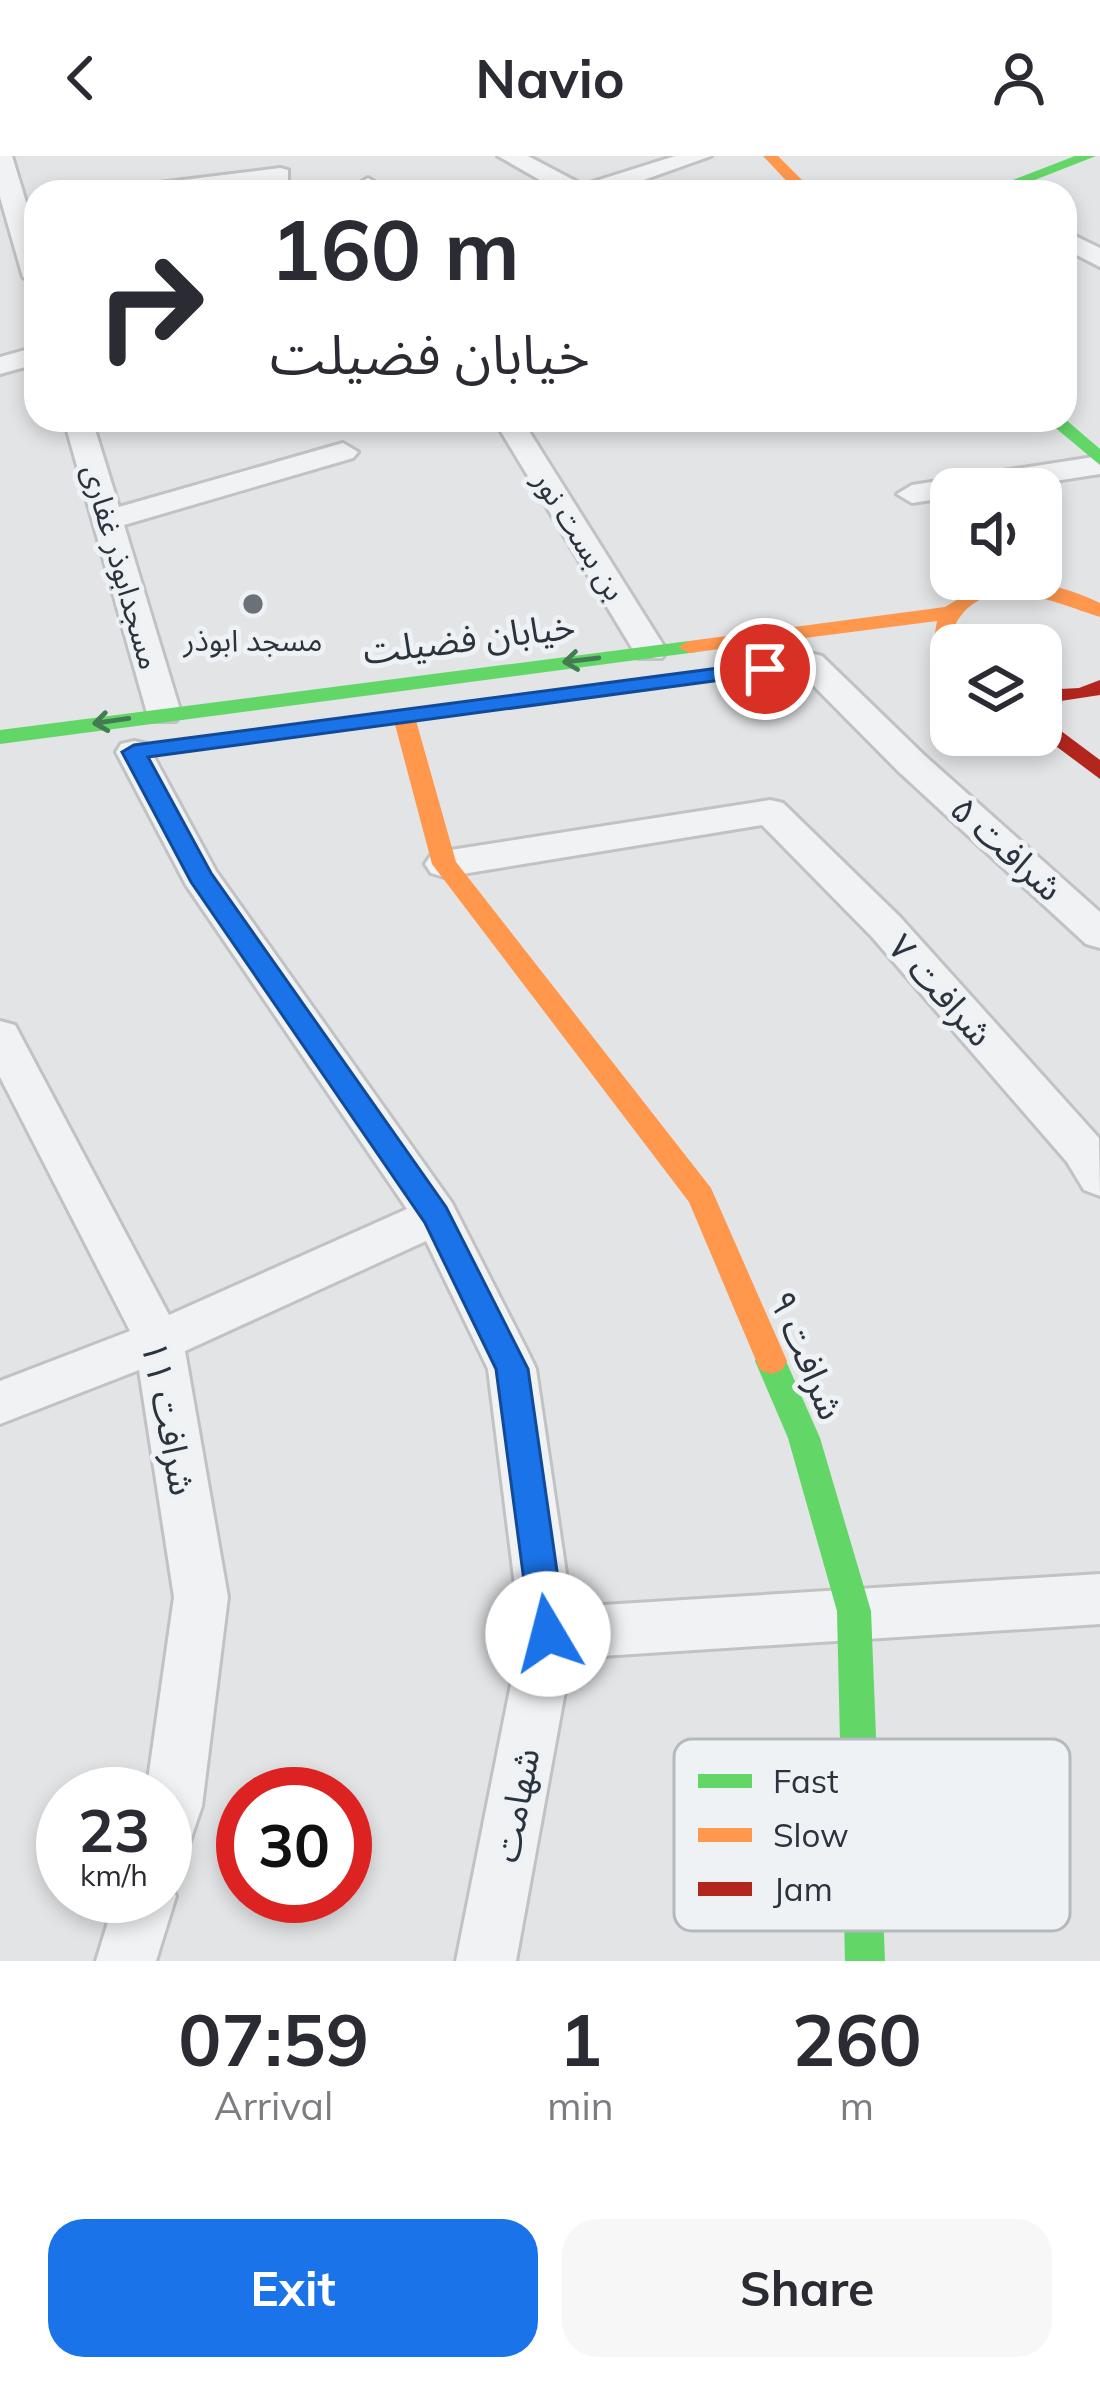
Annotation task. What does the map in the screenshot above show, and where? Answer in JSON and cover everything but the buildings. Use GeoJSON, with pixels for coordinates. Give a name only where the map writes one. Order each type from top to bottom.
{"type":"FeatureCollection","features":[{"type":"Feature","properties":{"kind":"street"},"geometry":{"type":"LineString","coordinates":[[0,156],[24,203]]}},
{"type":"Feature","properties":{"kind":"street"},"geometry":{"type":"LineString","coordinates":[[510,156],[558,180]]}},
{"type":"Feature","properties":{"kind":"street"},"geometry":{"type":"LineString","coordinates":[[643,180],[699,156]]}},
{"type":"Feature","properties":{"kind":"street"},"geometry":{"type":"LineString","coordinates":[[770,156],[794,180]]}},
{"type":"Feature","properties":{"kind":"street"},"geometry":{"type":"LineString","coordinates":[[1023,180],[1089,156]]}},
{"type":"Feature","properties":{"kind":"street"},"geometry":{"type":"LineString","coordinates":[[240,180],[280,175]]}},
{"type":"Feature","properties":{"kind":"street"},"geometry":{"type":"LineString","coordinates":[[13,246],[24,213]]}},
{"type":"Feature","properties":{"kind":"street","name":"مسجدابوذر غفاری"},"geometry":{"type":"LineString","coordinates":[[81,432],[164,713]]}},
{"type":"Feature","properties":{"kind":"street","name":"بن بست نور"},"geometry":{"type":"LineString","coordinates":[[515,432],[650,651]]}},
{"type":"Feature","properties":{"kind":"street"},"geometry":{"type":"LineString","coordinates":[[1068,432],[1100,462]]}},
{"type":"Feature","properties":{"kind":"street"},"geometry":{"type":"LineString","coordinates":[[107,520],[343,452]]}},
{"type":"Feature","properties":{"kind":"street"},"geometry":{"type":"LineString","coordinates":[[912,494],[1100,462]]}},
{"type":"Feature","properties":{"kind":"street","name":"خیابان فضیلت"},"geometry":{"type":"LineString","coordinates":[[0,737],[947,613],[961,601],[1004,589],[1030,588],[1092,602]]}},
{"type":"Feature","properties":{"kind":"street"},"geometry":{"type":"LineString","coordinates":[[942,624],[947,613]]}},
{"type":"Feature","properties":{"kind":"street","name":"شرافت ۵"},"geometry":{"type":"LineString","coordinates":[[812,663],[911,763],[1100,934]]}},
{"type":"Feature","properties":{"kind":"street"},"geometry":{"type":"LineString","coordinates":[[1062,696],[1100,687]]}},
{"type":"Feature","properties":{"kind":"street"},"geometry":{"type":"LineString","coordinates":[[404,717],[444,865]]}},
{"type":"Feature","properties":{"kind":"street"},"geometry":{"type":"LineString","coordinates":[[1097,732],[1093,754],[1100,772]]}},
{"type":"Feature","properties":{"kind":"street"},"geometry":{"type":"LineString","coordinates":[[1062,741],[1100,772]]}},
{"type":"Feature","properties":{"kind":"street","name":"شهامت"},"geometry":{"type":"LineString","coordinates":[[134,752],[200,876],[436,1216],[512,1369],[548,1634],[486,1961]]}},
{"type":"Feature","properties":{"kind":"street","name":"شرافت ۷"},"geometry":{"type":"LineString","coordinates":[[444,865],[770,812],[886,927],[1083,1150],[1100,1178]]}},
{"type":"Feature","properties":{"kind":"street","name":"شرافت ۹"},"geometry":{"type":"LineString","coordinates":[[444,865],[701,1196],[804,1438],[854,1611],[858,1739]]}},
{"type":"Feature","properties":{"kind":"street","name":"شرافت ۱۱"},"geometry":{"type":"LineString","coordinates":[[0,1036],[159,1341],[201,1597],[178,1767]]}},
{"type":"Feature","properties":{"kind":"street"},"geometry":{"type":"LineString","coordinates":[[0,1403],[159,1341],[436,1216]]}},
{"type":"Feature","properties":{"kind":"street"},"geometry":{"type":"LineString","coordinates":[[548,1634],[1100,1599]]}},
{"type":"Feature","properties":{"kind":"street"},"geometry":{"type":"LineString","coordinates":[[126,1961],[138,1923]]}},
{"type":"Feature","properties":{"kind":"street","name":"شرافت ۹"},"geometry":{"type":"LineString","coordinates":[[864,1931],[865,1961]]}},
{"type":"Feature","properties":{"kind":"traffic: fast"},"geometry":{"type":"LineString","coordinates":[[1023,180],[1089,156]]}},
{"type":"Feature","properties":{"kind":"traffic: fast"},"geometry":{"type":"LineString","coordinates":[[1069,432],[1100,459]]}},
{"type":"Feature","properties":{"kind":"traffic: fast"},"geometry":{"type":"LineString","coordinates":[[0,737],[689,647]]}},
{"type":"Feature","properties":{"kind":"traffic: fast"},"geometry":{"type":"LineString","coordinates":[[771,1361],[804,1438],[854,1611],[858,1739]]}},
{"type":"Feature","properties":{"kind":"traffic: fast"},"geometry":{"type":"LineString","coordinates":[[864,1931],[865,1961]]}},
{"type":"Feature","properties":{"kind":"traffic: slow"},"geometry":{"type":"LineString","coordinates":[[770,156],[794,180]]}},
{"type":"Feature","properties":{"kind":"traffic: slow"},"geometry":{"type":"LineString","coordinates":[[946,624],[966,600],[1000,589],[1054,592],[1100,611]]}},
{"type":"Feature","properties":{"kind":"traffic: slow"},"geometry":{"type":"LineString","coordinates":[[689,647],[947,613]]}},
{"type":"Feature","properties":{"kind":"traffic: slow"},"geometry":{"type":"LineString","coordinates":[[404,717],[444,864],[701,1196],[771,1361]]}},
{"type":"Feature","properties":{"kind":"traffic: jam"},"geometry":{"type":"LineString","coordinates":[[1062,696],[1100,687]]}},
{"type":"Feature","properties":{"kind":"traffic: jam"},"geometry":{"type":"LineString","coordinates":[[1062,740],[1100,772]]}},
{"type":"Feature","properties":{"kind":"place","name":"مسجد ابوذر"},"geometry":{"type":"Point","coordinates":[253,604]}},
{"type":"Feature","properties":{"kind":"route"},"geometry":{"type":"LineString","coordinates":[[548,1634],[512,1369],[436,1216],[200,876],[134,752],[765,669]]}}]}
